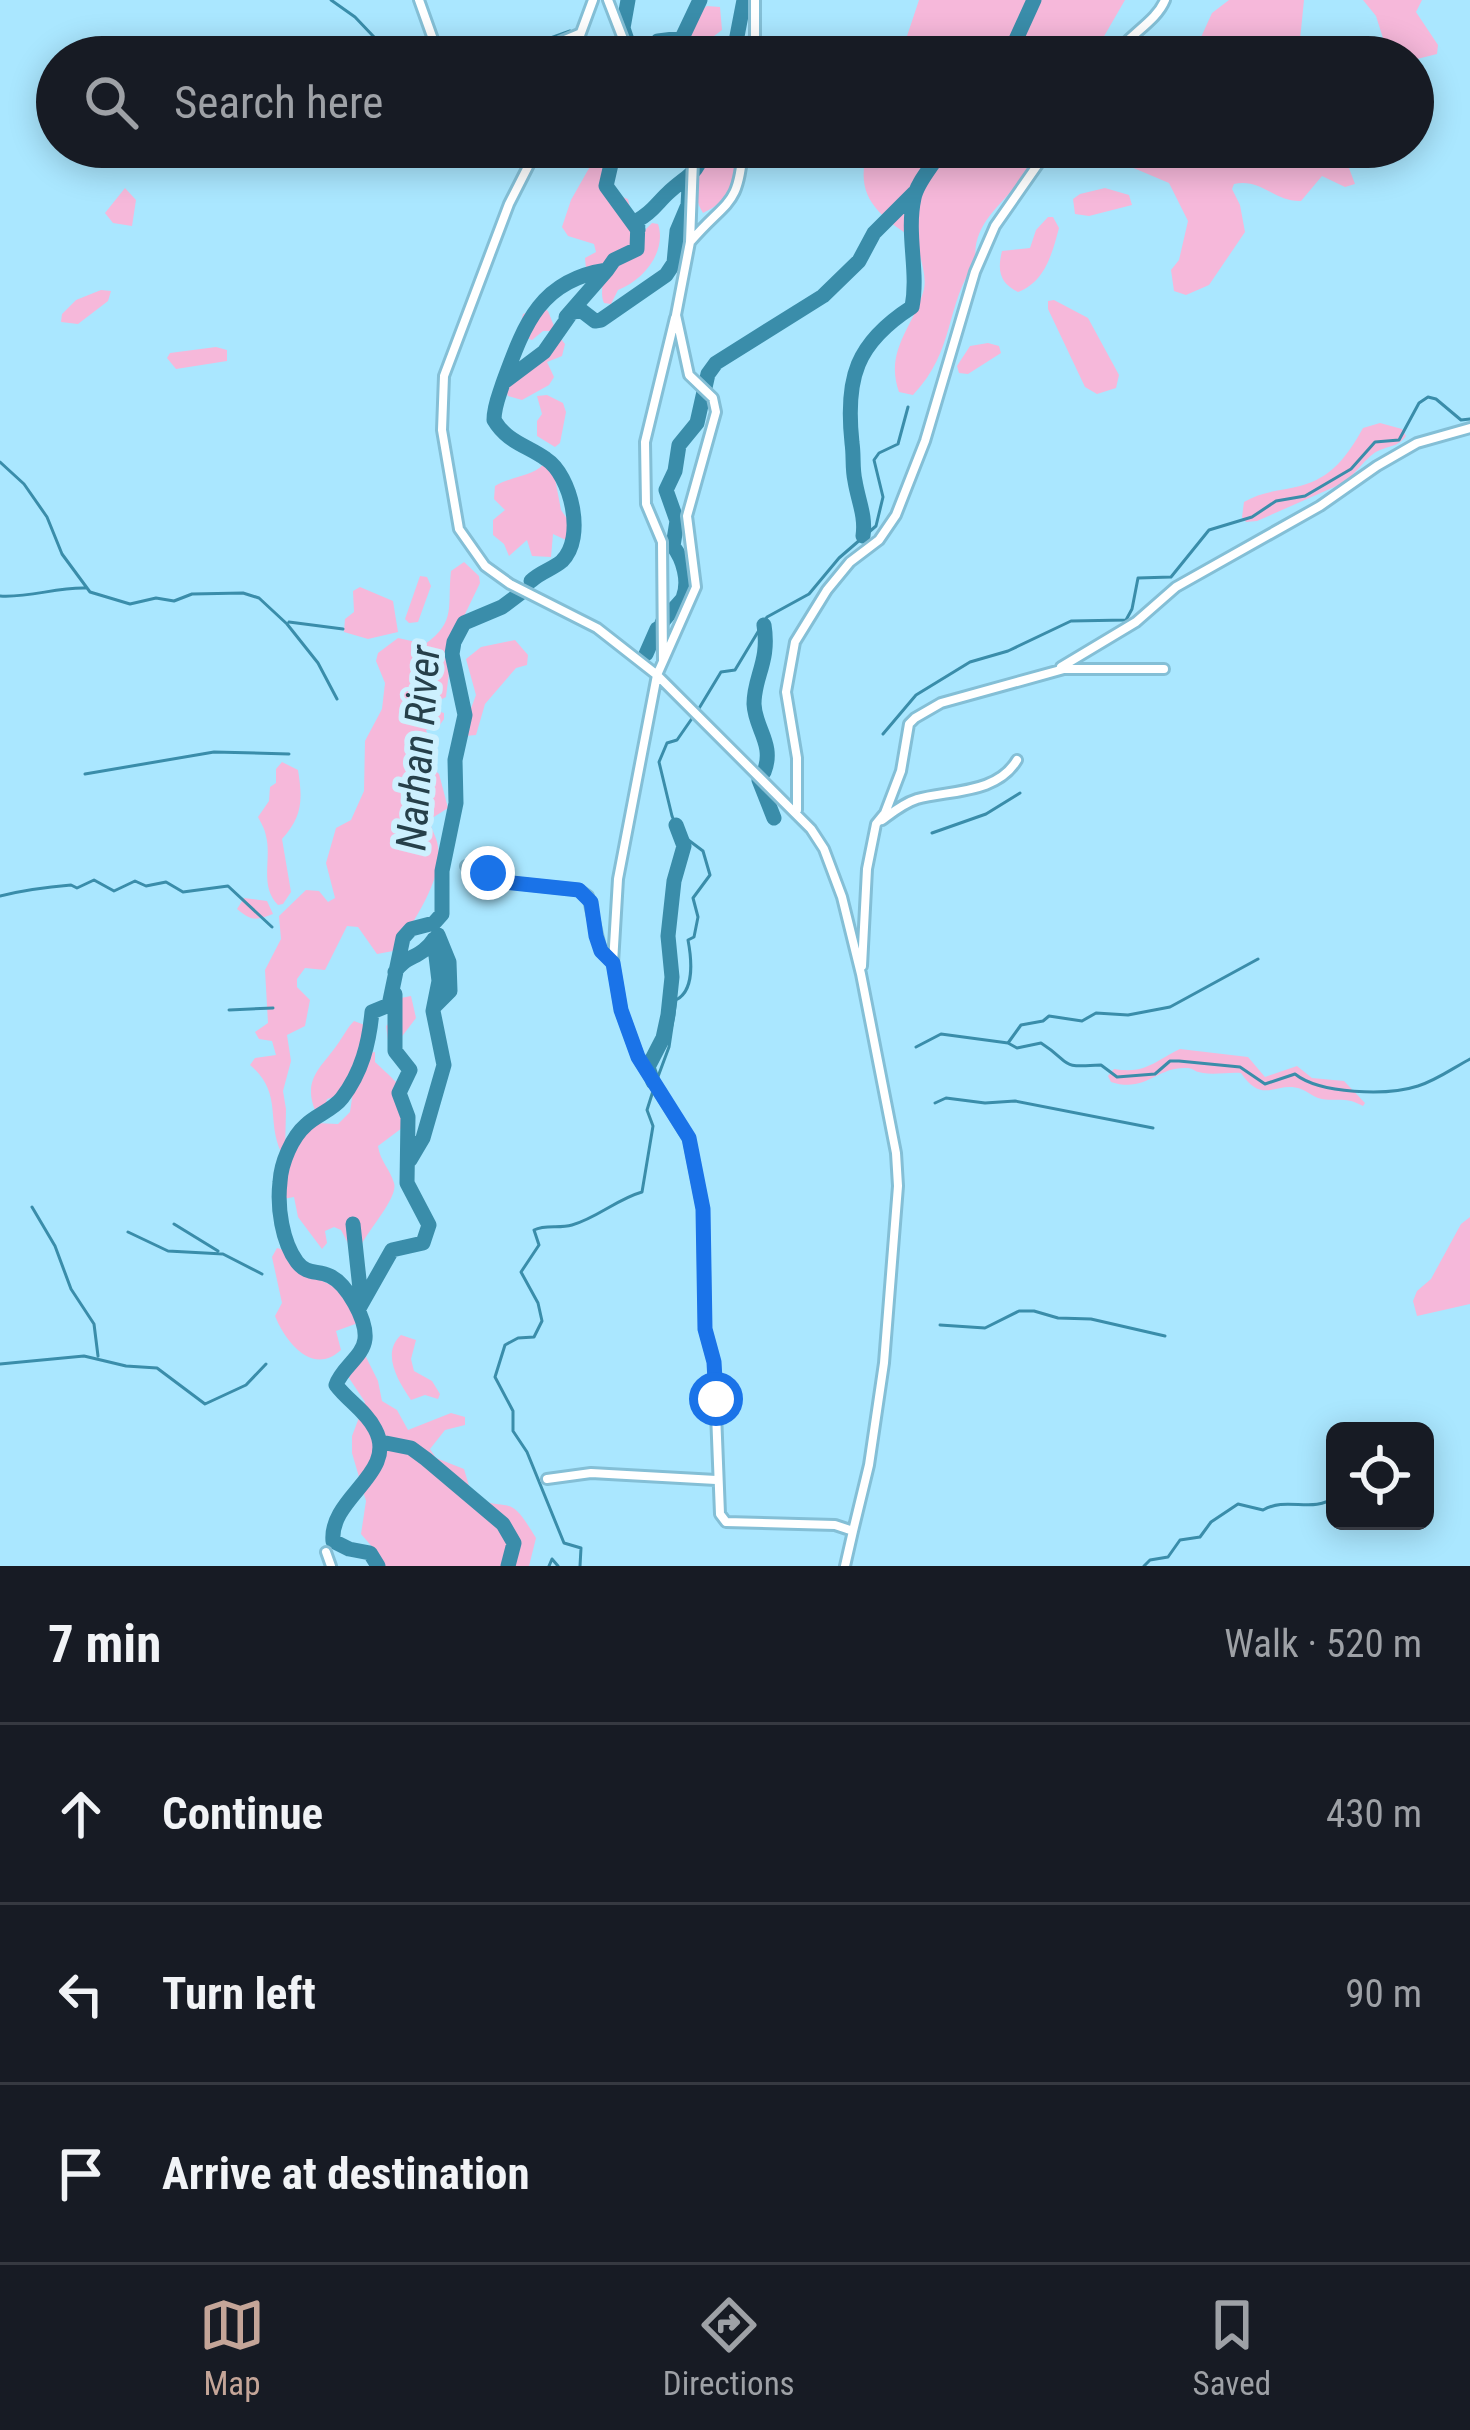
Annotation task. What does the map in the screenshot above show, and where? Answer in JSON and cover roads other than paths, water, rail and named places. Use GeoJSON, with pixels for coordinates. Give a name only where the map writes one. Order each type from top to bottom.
{"type":"FeatureCollection","features":[{"type":"Feature","properties":{"kind":"street"},"geometry":{"type":"LineString","coordinates":[[418,0],[432,36]]}},
{"type":"Feature","properties":{"kind":"street"},"geometry":{"type":"LineString","coordinates":[[575,36],[580,34],[592,0]]}},
{"type":"Feature","properties":{"kind":"street"},"geometry":{"type":"LineString","coordinates":[[608,0],[622,36]]}},
{"type":"Feature","properties":{"kind":"street"},"geometry":{"type":"LineString","coordinates":[[755,0],[755,36]]}},
{"type":"Feature","properties":{"kind":"street"},"geometry":{"type":"LineString","coordinates":[[1127,36],[1160,13],[1166,0]]}},
{"type":"Feature","properties":{"kind":"street"},"geometry":{"type":"LineString","coordinates":[[527,168],[509,204],[444,376],[442,430],[459,529],[485,566],[510,584],[597,628],[657,675],[797,811],[824,849],[842,897],[861,974],[898,1186],[876,1421],[845,1566]]}},
{"type":"Feature","properties":{"kind":"street"},"geometry":{"type":"LineString","coordinates":[[663,663],[662,542],[646,504],[645,442],[690,242],[693,168]]}},
{"type":"Feature","properties":{"kind":"street"},"geometry":{"type":"LineString","coordinates":[[690,242],[732,200],[741,184],[742,168]]}},
{"type":"Feature","properties":{"kind":"street"},"geometry":{"type":"LineString","coordinates":[[797,811],[797,758],[786,692],[795,642],[819,599],[850,562],[879,540],[896,515],[925,441],[975,272],[995,226],[1035,168]]}},
{"type":"Feature","properties":{"kind":"street"},"geometry":{"type":"LineString","coordinates":[[676,315],[689,374],[713,398],[716,412],[687,516],[696,587],[657,675],[618,879],[613,963],[621,1010],[638,1057],[689,1138],[703,1209],[705,1329],[714,1362],[720,1514],[727,1522],[835,1525],[853,1531]]}},
{"type":"Feature","properties":{"kind":"street"},"geometry":{"type":"LineString","coordinates":[[1054,671],[1115,636],[1176,586],[1320,506],[1377,466],[1418,443],[1470,428]]}},
{"type":"Feature","properties":{"kind":"street"},"geometry":{"type":"LineString","coordinates":[[861,974],[867,869],[876,824],[901,771],[909,724],[941,703],[1054,671],[1164,669]]}},
{"type":"Feature","properties":{"kind":"street"},"geometry":{"type":"LineString","coordinates":[[876,824],[913,800],[957,794],[989,783],[1011,772],[1017,760]]}},
{"type":"Feature","properties":{"kind":"street"},"geometry":{"type":"LineString","coordinates":[[466,866],[503,882],[579,890],[588,896],[601,951],[613,963]]}},
{"type":"Feature","properties":{"kind":"street"},"geometry":{"type":"LineString","coordinates":[[548,1479],[591,1473],[716,1480]]}},
{"type":"Feature","properties":{"kind":"street"},"geometry":{"type":"LineString","coordinates":[[326,1552],[331,1566]]}},
{"type":"Feature","properties":{"kind":"waterway"},"geometry":{"type":"LineString","coordinates":[[331,0],[373,36]]}},
{"type":"Feature","properties":{"kind":"waterway","name":"Narhan River"},"geometry":{"type":"LineString","coordinates":[[626,36],[628,0]]}},
{"type":"Feature","properties":{"kind":"waterway","name":"Narhan River"},"geometry":{"type":"LineString","coordinates":[[683,36],[700,0]]}},
{"type":"Feature","properties":{"kind":"waterway","name":"Narhan River"},"geometry":{"type":"LineString","coordinates":[[737,36],[744,0]]}},
{"type":"Feature","properties":{"kind":"waterway","name":"Narhan River"},"geometry":{"type":"LineString","coordinates":[[1018,36],[1034,0]]}},
{"type":"Feature","properties":{"kind":"waterway"},"geometry":{"type":"LineString","coordinates":[[556,36],[570,31]]}},
{"type":"Feature","properties":{"kind":"waterway","name":"Narhan River"},"geometry":{"type":"LineString","coordinates":[[610,168],[606,186],[638,230]]}},
{"type":"Feature","properties":{"kind":"waterway","name":"Narhan River"},"geometry":{"type":"LineString","coordinates":[[531,581],[562,561],[569,551],[574,523],[568,492],[555,467],[511,438],[494,420],[511,362],[527,325],[550,295],[584,275],[607,270],[614,260],[637,249],[638,220],[696,168]]}},
{"type":"Feature","properties":{"kind":"waterway","name":"Narhan River"},"geometry":{"type":"LineString","coordinates":[[863,536],[850,420],[853,381],[878,334],[912,307],[914,198],[930,168]]}},
{"type":"Feature","properties":{"kind":"waterway","name":"Narhan River"},"geometry":{"type":"LineString","coordinates":[[504,382],[544,352],[572,312],[582,311],[601,320],[666,275],[674,263],[689,187]]}},
{"type":"Feature","properties":{"kind":"waterway","name":"Narhan River"},"geometry":{"type":"LineString","coordinates":[[662,623],[683,598],[686,585],[673,546],[677,521],[666,490],[679,445],[697,423],[708,374],[716,363],[823,296],[859,261],[874,233],[914,193]]}},
{"type":"Feature","properties":{"kind":"waterway","name":"Narhan River"},"geometry":{"type":"LineString","coordinates":[[566,317],[607,270]]}},
{"type":"Feature","properties":{"kind":"waterway"},"geometry":{"type":"LineString","coordinates":[[883,734],[916,695],[970,662],[1008,651],[1071,621],[1126,620],[1138,578],[1171,577],[1209,530],[1252,517],[1276,501],[1305,496],[1351,469],[1375,442],[1399,440],[1419,403],[1428,397],[1461,420],[1470,419]]}},
{"type":"Feature","properties":{"kind":"waterway","name":"Narhan River"},"geometry":{"type":"LineString","coordinates":[[698,710],[721,672],[735,670],[767,617],[809,594],[839,558],[876,526],[883,497],[874,460],[898,444],[908,407]]}},
{"type":"Feature","properties":{"kind":"waterway"},"geometry":{"type":"LineString","coordinates":[[0,462],[24,484],[47,517],[62,554],[90,592],[130,604],[156,598],[174,601],[192,594],[243,593],[259,598],[318,663],[337,699]]}},
{"type":"Feature","properties":{"kind":"waterway"},"geometry":{"type":"LineString","coordinates":[[0,596],[86,588]]}},
{"type":"Feature","properties":{"kind":"waterway","name":"Narhan River"},"geometry":{"type":"LineString","coordinates":[[378,1566],[370,1553],[333,1541],[341,1511],[371,1472],[380,1445],[367,1417],[336,1385],[363,1345],[363,1322],[336,1280],[305,1269],[292,1254],[280,1213],[281,1175],[296,1136],[338,1102],[355,1078],[372,1012],[389,1005],[403,938],[442,914],[442,871],[456,803],[455,760],[465,715],[452,654],[454,642],[464,623],[502,607],[522,592]]}},
{"type":"Feature","properties":{"kind":"waterway"},"geometry":{"type":"LineString","coordinates":[[289,622],[343,629]]}},
{"type":"Feature","properties":{"kind":"waterway","name":"Narhan River"},"geometry":{"type":"LineString","coordinates":[[764,625],[765,649],[754,704],[766,745],[764,772]]}},
{"type":"Feature","properties":{"kind":"waterway","name":"Narhan River"},"geometry":{"type":"LineString","coordinates":[[646,654],[657,629]]}},
{"type":"Feature","properties":{"kind":"waterway","name":"Narhan River"},"geometry":{"type":"LineString","coordinates":[[656,1082],[669,1047],[676,1000],[689,983],[688,940],[694,937],[698,917],[693,898],[710,875],[703,851],[679,833],[659,762],[667,743],[677,740],[693,717]]}},
{"type":"Feature","properties":{"kind":"waterway"},"geometry":{"type":"LineString","coordinates":[[85,774],[214,752],[289,754]]}},
{"type":"Feature","properties":{"kind":"waterway","name":"Narhan River"},"geometry":{"type":"LineString","coordinates":[[759,780],[774,818]]}},
{"type":"Feature","properties":{"kind":"waterway"},"geometry":{"type":"LineString","coordinates":[[932,833],[986,814],[1020,793]]}},
{"type":"Feature","properties":{"kind":"waterway"},"geometry":{"type":"LineString","coordinates":[[653,1082],[648,1067],[668,1015],[672,977],[668,936],[674,881],[684,846],[676,825]]}},
{"type":"Feature","properties":{"kind":"waterway"},"geometry":{"type":"LineString","coordinates":[[0,896],[71,885],[77,888],[94,880],[114,891],[135,881],[146,886],[166,882],[183,892],[228,886],[272,927]]}},
{"type":"Feature","properties":{"kind":"waterway"},"geometry":{"type":"LineString","coordinates":[[435,1006],[450,991],[449,962],[438,935]]}},
{"type":"Feature","properties":{"kind":"waterway"},"geometry":{"type":"LineString","coordinates":[[395,972],[434,939]]}},
{"type":"Feature","properties":{"kind":"waterway"},"geometry":{"type":"LineString","coordinates":[[410,1160],[423,1138],[444,1065],[433,1011],[439,981],[434,939]]}},
{"type":"Feature","properties":{"kind":"waterway"},"geometry":{"type":"LineString","coordinates":[[916,1047],[941,1034],[1008,1043],[1021,1025],[1049,1016],[1082,1021],[1096,1013],[1128,1015],[1170,1007],[1258,959]]}},
{"type":"Feature","properties":{"kind":"waterway"},"geometry":{"type":"LineString","coordinates":[[358,1310],[392,1250],[423,1243],[429,1225],[407,1183],[408,1117],[399,1093],[410,1070],[395,1051],[395,994]]}},
{"type":"Feature","properties":{"kind":"waterway"},"geometry":{"type":"LineString","coordinates":[[229,1010],[273,1008]]}},
{"type":"Feature","properties":{"kind":"waterway"},"geometry":{"type":"LineString","coordinates":[[1008,1043],[1017,1048],[1041,1043],[1066,1063],[1101,1065],[1117,1077],[1155,1074],[1170,1061],[1179,1061],[1240,1067],[1265,1084],[1295,1074],[1320,1086],[1372,1092],[1418,1086],[1470,1059]]}},
{"type":"Feature","properties":{"kind":"waterway"},"geometry":{"type":"LineString","coordinates":[[580,1566],[581,1548],[564,1543],[527,1452],[513,1431],[513,1411],[495,1377],[505,1345],[534,1337],[542,1321],[521,1272],[539,1245],[534,1230],[581,1222],[642,1192],[653,1126],[647,1110],[653,1091]]}},
{"type":"Feature","properties":{"kind":"waterway"},"geometry":{"type":"LineString","coordinates":[[935,1103],[946,1098],[1015,1101],[1153,1128]]}},
{"type":"Feature","properties":{"kind":"waterway"},"geometry":{"type":"LineString","coordinates":[[32,1207],[55,1246],[71,1289],[94,1324],[98,1356]]}},
{"type":"Feature","properties":{"kind":"waterway"},"geometry":{"type":"LineString","coordinates":[[174,1224],[218,1251]]}},
{"type":"Feature","properties":{"kind":"waterway"},"geometry":{"type":"LineString","coordinates":[[353,1224],[361,1298]]}},
{"type":"Feature","properties":{"kind":"waterway"},"geometry":{"type":"LineString","coordinates":[[128,1232],[168,1251],[223,1254],[262,1274]]}},
{"type":"Feature","properties":{"kind":"waterway"},"geometry":{"type":"LineString","coordinates":[[940,1325],[985,1328],[1019,1311],[1034,1311],[1165,1336]]}},
{"type":"Feature","properties":{"kind":"waterway"},"geometry":{"type":"LineString","coordinates":[[0,1364],[84,1356],[157,1368],[205,1404],[246,1385],[266,1364]]}},
{"type":"Feature","properties":{"kind":"waterway"},"geometry":{"type":"LineString","coordinates":[[381,1442],[411,1448],[503,1524],[514,1543],[508,1566]]}},
{"type":"Feature","properties":{"kind":"waterway"},"geometry":{"type":"LineString","coordinates":[[1144,1566],[1168,1557],[1180,1540],[1200,1537],[1211,1522],[1238,1504],[1263,1510],[1281,1504],[1326,1502]]}},
{"type":"Feature","properties":{"kind":"waterway"},"geometry":{"type":"LineString","coordinates":[[549,1566],[552,1559],[558,1566]]}}]}
